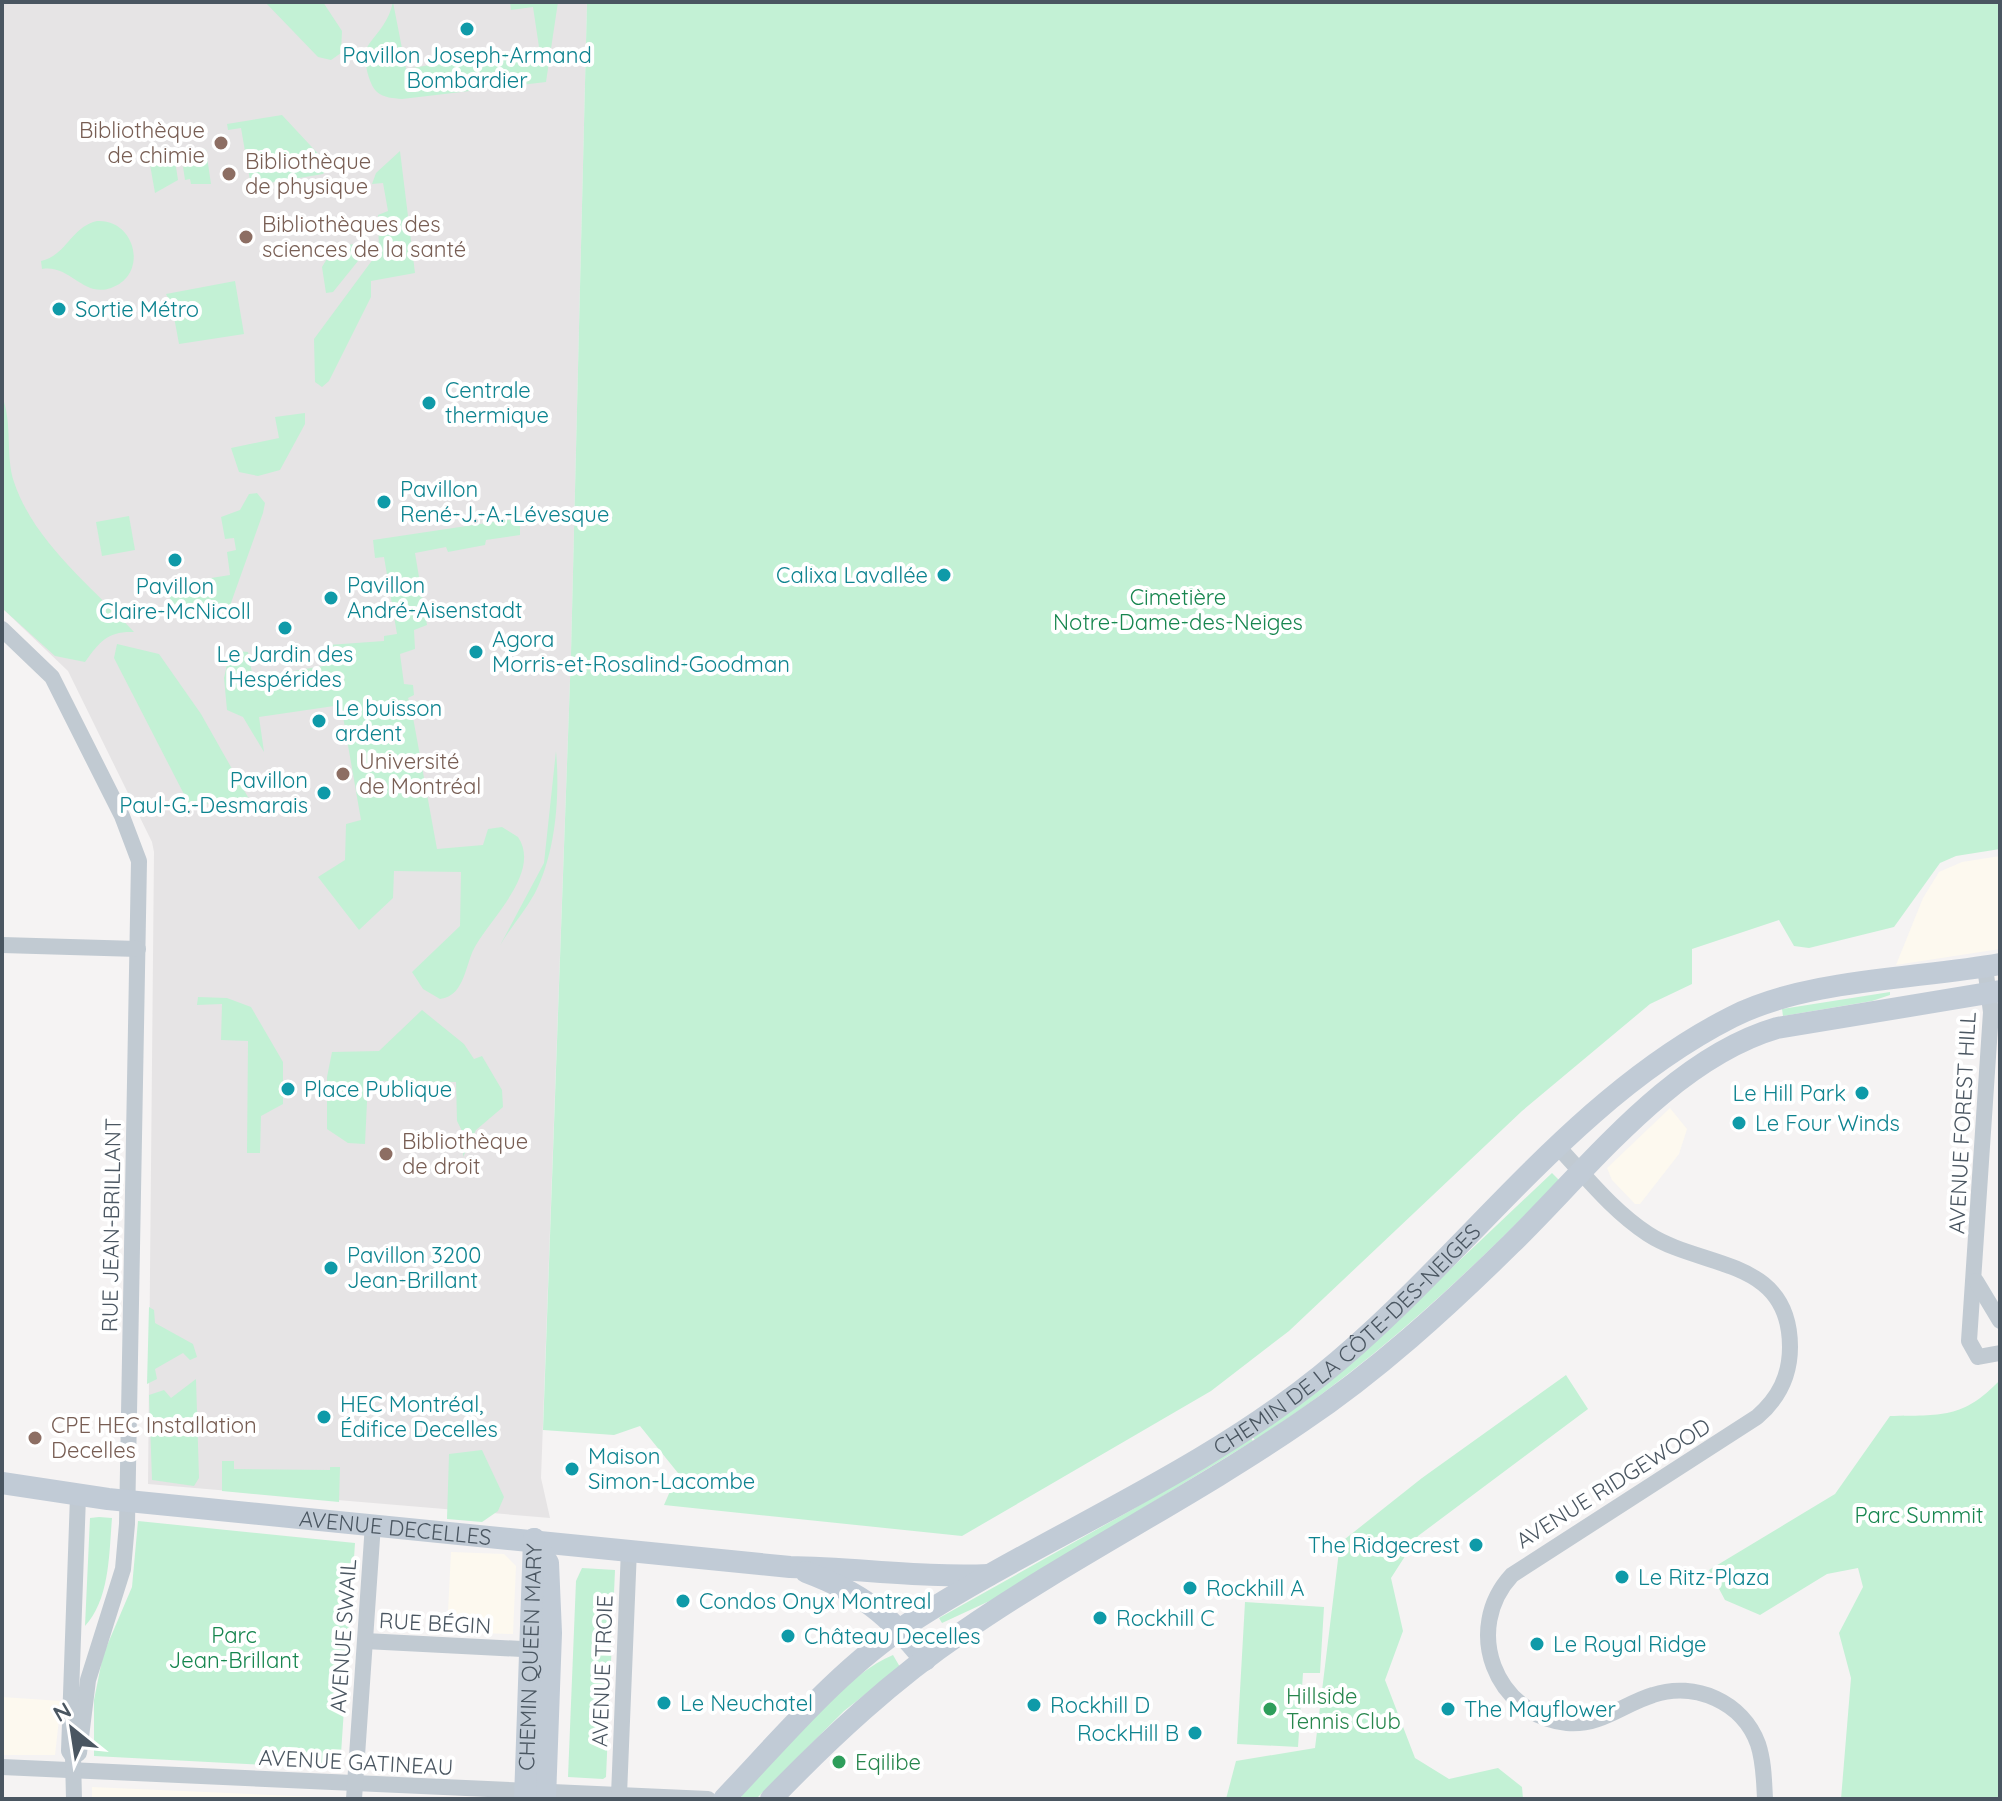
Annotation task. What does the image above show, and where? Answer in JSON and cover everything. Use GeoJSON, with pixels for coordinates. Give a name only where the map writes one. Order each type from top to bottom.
{"type":"FeatureCollection","features":[{"type":"Feature","properties":{"kind":"main road","name":"CHEMIN DE LA CÔTE-DES-NEIGES"},"geometry":{"type":"LineString","coordinates":[[724,1799],[830,1687],[900,1629],[1133,1497],[1302,1390],[1361,1341],[1559,1148],[1659,1063],[1748,1009],[1805,993],[1992,966]]}},
{"type":"Feature","properties":{"kind":"main road","name":"CHEMIN DE LA CÔTE-DES-NEIGES"},"geometry":{"type":"LineString","coordinates":[[771,1799],[855,1715],[925,1660],[998,1609],[1253,1454],[1341,1394],[1480,1274],[1582,1172],[1674,1087],[1753,1036],[1806,1021],[1994,992]]}},
{"type":"Feature","properties":{"kind":"main road","name":"AVENUE DECELLES"},"geometry":{"type":"LineString","coordinates":[[2,1483],[78,1496],[534,1539],[790,1567],[861,1568],[950,1576],[994,1574]]}},
{"type":"Feature","properties":{"kind":"main road","name":"CHEMIN QUEEN MARY"},"geometry":{"type":"LineString","coordinates":[[534,1539],[539,1650],[535,1795]]}},
{"type":"Feature","properties":{"kind":"main road","name":"AVENUE DECELLES"},"geometry":{"type":"LineString","coordinates":[[790,1567],[856,1593],[900,1629],[925,1660]]}},
{"type":"Feature","properties":{"kind":"street","name":"RUE JEAN-BRILLANT"},"geometry":{"type":"LineString","coordinates":[[5,637],[52,677],[134,840],[140,869],[128,1501],[123,1569],[88,1680],[79,1753],[73,1764]]}},
{"type":"Feature","properties":{"kind":"street"},"geometry":{"type":"LineString","coordinates":[[2,945],[138,949]]}},
{"type":"Feature","properties":{"kind":"street","name":"AVENUE FOREST HILL"},"geometry":{"type":"LineString","coordinates":[[1992,966],[1994,992],[1976,1281],[1970,1300],[1971,1349],[1981,1358],[2000,1353]]}},
{"type":"Feature","properties":{"kind":"street","name":"AVENUE RIDGEWOOD"},"geometry":{"type":"LineString","coordinates":[[1559,1148],[1626,1218],[1650,1235],[1682,1251],[1737,1266],[1765,1285],[1778,1303],[1787,1324],[1789,1364],[1779,1393],[1760,1414],[1512,1575],[1499,1591],[1489,1620],[1487,1641],[1492,1664],[1502,1685],[1516,1701],[1538,1715],[1561,1722],[1597,1720],[1664,1692],[1692,1691],[1720,1700],[1745,1720],[1757,1740],[1765,1799]]}},
{"type":"Feature","properties":{"kind":"street"},"geometry":{"type":"LineString","coordinates":[[1976,1281],[2000,1321]]}},
{"type":"Feature","properties":{"kind":"street"},"geometry":{"type":"LineString","coordinates":[[74,1799],[73,1764],[69,1751],[78,1496]]}},
{"type":"Feature","properties":{"kind":"street","name":"AVENUE SWAIL"},"geometry":{"type":"LineString","coordinates":[[354,1791],[373,1524]]}},
{"type":"Feature","properties":{"kind":"street","name":"AVENUE TROIE"},"geometry":{"type":"LineString","coordinates":[[619,1795],[629,1549]]}},
{"type":"Feature","properties":{"kind":"street"},"geometry":{"type":"LineString","coordinates":[[73,1645],[87,1641],[108,1616]]}},
{"type":"Feature","properties":{"kind":"street","name":"RUE BÉGIN"},"geometry":{"type":"LineString","coordinates":[[365,1641],[539,1650]]}},
{"type":"Feature","properties":{"kind":"street","name":"AVENUE GATINEAU"},"geometry":{"type":"LineString","coordinates":[[2,1767],[73,1764],[354,1791],[708,1799]]}},
{"type":"Feature","properties":{"kind":"shaded area","name":"Université de Montréal"},"geometry":{"type":"Polygon","coordinates":[[[2,2],[587,2],[571,653],[541,1478],[550,1518],[148,1484],[154,852],[152,842],[68,671],[2,608],[2,2]]]}},
{"type":"Feature","properties":{"kind":"shaded area"},"geometry":{"type":"Polygon","coordinates":[[[2000,856],[2000,949],[1896,965],[1923,898],[1939,872],[1962,862],[2000,856]]]}},
{"type":"Feature","properties":{"kind":"shaded area"},"geometry":{"type":"Polygon","coordinates":[[[1670,1108],[1687,1129],[1679,1154],[1640,1204],[1635,1204],[1612,1180],[1607,1168],[1670,1108]]]}},
{"type":"Feature","properties":{"kind":"shaded area"},"geometry":{"type":"Polygon","coordinates":[[[451,1552],[504,1554],[516,1566],[513,1634],[447,1632],[451,1552]]]}},
{"type":"Feature","properties":{"kind":"shaded area"},"geometry":{"type":"Polygon","coordinates":[[[2,1697],[61,1701],[55,1755],[2,1755],[2,1697]]]}},
{"type":"Feature","properties":{"kind":"shaded area"},"geometry":{"type":"Polygon","coordinates":[[[92,1787],[339,1798],[339,1799],[92,1799],[92,1787]]]}},
{"type":"Feature","properties":{"kind":"green space"},"geometry":{"type":"Polygon","coordinates":[[[265,2],[323,2],[342,31],[341,53],[331,60],[318,57],[265,2]]]}},
{"type":"Feature","properties":{"kind":"green space"},"geometry":{"type":"Polygon","coordinates":[[[393,2],[406,69],[539,47],[533,7],[511,10],[510,2],[558,2],[546,82],[402,99],[380,94],[368,76],[366,55],[393,2]]]}},
{"type":"Feature","properties":{"kind":"green space","name":"Cimetière Notre-Dame-des-Neiges"},"geometry":{"type":"Polygon","coordinates":[[[587,2],[2000,2],[2000,849],[1956,856],[1940,863],[1894,927],[1809,948],[1794,946],[1779,920],[1692,949],[1692,984],[1650,1004],[1522,1111],[1289,1331],[1211,1391],[962,1536],[664,1505],[678,1473],[640,1426],[614,1435],[543,1430],[571,653],[587,2]]]}},
{"type":"Feature","properties":{"kind":"green space"},"geometry":{"type":"Polygon","coordinates":[[[282,115],[323,159],[326,170],[323,174],[251,186],[241,128],[228,130],[227,124],[282,115]]]}},
{"type":"Feature","properties":{"kind":"green space"},"geometry":{"type":"Polygon","coordinates":[[[202,148],[206,150],[211,184],[191,184],[190,179],[185,180],[181,153],[202,148]]]}},
{"type":"Feature","properties":{"kind":"green space"},"geometry":{"type":"Polygon","coordinates":[[[400,151],[415,273],[371,281],[371,297],[329,381],[322,387],[315,382],[314,339],[379,251],[378,215],[388,211],[383,183],[372,184],[376,173],[400,151]]]}},
{"type":"Feature","properties":{"kind":"green space"},"geometry":{"type":"Polygon","coordinates":[[[174,154],[178,180],[155,193],[149,159],[174,154]]]}},
{"type":"Feature","properties":{"kind":"green space"},"geometry":{"type":"Polygon","coordinates":[[[97,221],[110,223],[129,238],[134,261],[123,281],[111,288],[92,289],[61,271],[42,269],[41,261],[57,253],[88,224],[97,221]]]}},
{"type":"Feature","properties":{"kind":"green space"},"geometry":{"type":"Polygon","coordinates":[[[368,242],[362,256],[333,292],[326,293],[322,267],[334,247],[368,242]]]}},
{"type":"Feature","properties":{"kind":"green space"},"geometry":{"type":"Polygon","coordinates":[[[235,281],[244,334],[179,344],[172,306],[166,294],[235,281]]]}},
{"type":"Feature","properties":{"kind":"green space"},"geometry":{"type":"Polygon","coordinates":[[[2,396],[7,417],[11,472],[23,504],[66,563],[134,632],[117,633],[105,639],[85,662],[55,656],[2,608],[2,396]]]}},
{"type":"Feature","properties":{"kind":"green space"},"geometry":{"type":"Polygon","coordinates":[[[305,413],[305,424],[280,470],[258,476],[239,472],[231,448],[279,438],[275,417],[305,413]]]}},
{"type":"Feature","properties":{"kind":"green space"},"geometry":{"type":"Polygon","coordinates":[[[257,493],[265,503],[263,513],[227,614],[193,619],[172,609],[169,594],[187,591],[186,582],[230,575],[227,552],[236,550],[234,538],[225,539],[221,517],[240,510],[249,494],[257,493]]]}},
{"type":"Feature","properties":{"kind":"green space"},"geometry":{"type":"Polygon","coordinates":[[[129,516],[135,550],[102,556],[96,522],[129,516]]]}},
{"type":"Feature","properties":{"kind":"green space"},"geometry":{"type":"Polygon","coordinates":[[[520,518],[520,535],[486,540],[485,545],[448,552],[446,547],[415,553],[427,625],[414,630],[415,649],[400,654],[404,684],[413,685],[414,695],[408,698],[410,703],[425,700],[426,708],[412,712],[437,849],[483,845],[488,829],[502,827],[518,837],[524,864],[512,893],[472,952],[460,985],[449,997],[440,999],[423,989],[412,972],[460,926],[461,872],[394,871],[393,898],[359,930],[318,877],[345,860],[346,824],[361,820],[341,705],[259,717],[264,752],[243,717],[227,710],[224,678],[229,656],[236,651],[248,652],[253,678],[329,665],[328,645],[384,641],[384,636],[397,634],[384,557],[375,558],[373,540],[520,518]]]}},
{"type":"Feature","properties":{"kind":"green space"},"geometry":{"type":"Polygon","coordinates":[[[117,644],[159,654],[201,714],[249,799],[241,803],[189,804],[114,658],[117,644]]]}},
{"type":"Feature","properties":{"kind":"green space"},"geometry":{"type":"Polygon","coordinates":[[[556,751],[557,804],[548,860],[535,893],[497,951],[544,863],[556,751]]]}},
{"type":"Feature","properties":{"kind":"green space"},"geometry":{"type":"Polygon","coordinates":[[[1890,992],[1890,995],[1872,1001],[1783,1016],[1782,1009],[1890,992]]]}},
{"type":"Feature","properties":{"kind":"green space"},"geometry":{"type":"Polygon","coordinates":[[[198,997],[227,998],[251,1007],[283,1062],[283,1104],[261,1116],[260,1153],[247,1153],[248,1041],[221,1040],[222,1004],[197,1005],[198,997]]]}},
{"type":"Feature","properties":{"kind":"green space"},"geometry":{"type":"Polygon","coordinates":[[[422,1010],[464,1044],[474,1059],[482,1056],[502,1090],[503,1107],[476,1130],[463,1157],[464,1135],[457,1121],[456,1082],[368,1081],[365,1144],[348,1143],[327,1129],[327,1077],[332,1052],[379,1051],[422,1010]]]}},
{"type":"Feature","properties":{"kind":"green space"},"geometry":{"type":"Polygon","coordinates":[[[1552,1173],[1559,1180],[1452,1285],[1337,1382],[1255,1440],[1252,1436],[1345,1369],[1552,1173]]]}},
{"type":"Feature","properties":{"kind":"green space"},"geometry":{"type":"Polygon","coordinates":[[[149,1307],[154,1310],[155,1323],[193,1344],[197,1357],[190,1360],[183,1353],[155,1369],[157,1379],[147,1384],[149,1307]]]}},
{"type":"Feature","properties":{"kind":"green space"},"geometry":{"type":"Polygon","coordinates":[[[1566,1375],[1588,1409],[1418,1536],[1391,1578],[1403,1631],[1385,1680],[1415,1758],[1449,1779],[1498,1768],[1522,1787],[1523,1799],[1226,1799],[1236,1761],[1315,1748],[1340,1543],[1422,1478],[1566,1375]]]}},
{"type":"Feature","properties":{"kind":"green space"},"geometry":{"type":"Polygon","coordinates":[[[196,1379],[199,1478],[194,1486],[152,1480],[149,1395],[164,1390],[171,1398],[196,1379]]]}},
{"type":"Feature","properties":{"kind":"green space","name":"Parc Summit"},"geometry":{"type":"Polygon","coordinates":[[[2000,1380],[2000,1799],[1841,1799],[1851,1678],[1839,1633],[1863,1587],[1858,1568],[1827,1574],[1760,1615],[1725,1600],[1709,1570],[1835,1494],[1890,1416],[1950,1412],[1974,1402],[2000,1380]]]}},
{"type":"Feature","properties":{"kind":"green space"},"geometry":{"type":"Polygon","coordinates":[[[1250,1437],[1253,1441],[996,1598],[942,1623],[939,1618],[1135,1508],[1250,1437]]]}},
{"type":"Feature","properties":{"kind":"green space"},"geometry":{"type":"Polygon","coordinates":[[[482,1450],[504,1497],[498,1511],[482,1522],[447,1519],[449,1454],[482,1450]]]}},
{"type":"Feature","properties":{"kind":"green space"},"geometry":{"type":"Polygon","coordinates":[[[222,1461],[234,1461],[234,1469],[330,1470],[330,1467],[340,1467],[339,1502],[222,1491],[222,1461]]]}},
{"type":"Feature","properties":{"kind":"green space"},"geometry":{"type":"Polygon","coordinates":[[[90,1518],[112,1518],[109,1560],[99,1603],[85,1626],[90,1518]]]}},
{"type":"Feature","properties":{"kind":"green space","name":"Parc Jean-Brillant"},"geometry":{"type":"Polygon","coordinates":[[[138,1521],[355,1543],[340,1769],[94,1756],[94,1700],[103,1655],[132,1587],[138,1521]]]}},
{"type":"Feature","properties":{"kind":"green space"},"geometry":{"type":"Polygon","coordinates":[[[582,1568],[615,1570],[606,1777],[603,1779],[568,1777],[576,1581],[582,1568]]]}},
{"type":"Feature","properties":{"kind":"green space","name":"Hillside Tennis Club"},"geometry":{"type":"Polygon","coordinates":[[[1245,1602],[1324,1607],[1320,1673],[1303,1673],[1298,1747],[1237,1744],[1245,1602]]]}},
{"type":"Feature","properties":{"kind":"green space"},"geometry":{"type":"Polygon","coordinates":[[[893,1655],[900,1667],[844,1711],[756,1799],[743,1799],[741,1796],[833,1698],[873,1665],[893,1655]]]}},
{"type":"Feature","properties":{"kind":"place","name":"Pavillon Joseph-Armand Bombardier"},"geometry":{"type":"Point","coordinates":[467,29]}},
{"type":"Feature","properties":{"kind":"place","name":"Bibliothèque de chimie"},"geometry":{"type":"Point","coordinates":[221,143]}},
{"type":"Feature","properties":{"kind":"place","name":"Bibliothèque de physique"},"geometry":{"type":"Point","coordinates":[229,174]}},
{"type":"Feature","properties":{"kind":"place","name":"Bibliothèques des sciences de la santé"},"geometry":{"type":"Point","coordinates":[246,237]}},
{"type":"Feature","properties":{"kind":"place","name":"Sortie Métro"},"geometry":{"type":"Point","coordinates":[59,309]}},
{"type":"Feature","properties":{"kind":"place","name":"Centrale thermique"},"geometry":{"type":"Point","coordinates":[429,403]}},
{"type":"Feature","properties":{"kind":"place","name":"Pavillon René-J.-A.-Lévesque"},"geometry":{"type":"Point","coordinates":[384,502]}},
{"type":"Feature","properties":{"kind":"place","name":"Pavillon Claire-McNicoll"},"geometry":{"type":"Point","coordinates":[175,560]}},
{"type":"Feature","properties":{"kind":"place","name":"Calixa Lavallée"},"geometry":{"type":"Point","coordinates":[944,575]}},
{"type":"Feature","properties":{"kind":"place","name":"Pavillon André-Aisenstadt"},"geometry":{"type":"Point","coordinates":[331,598]}},
{"type":"Feature","properties":{"kind":"place","name":"Le Jardin des Hespérides"},"geometry":{"type":"Point","coordinates":[285,628]}},
{"type":"Feature","properties":{"kind":"place","name":"Agora Morris-et-Rosalind-Goodman"},"geometry":{"type":"Point","coordinates":[476,652]}},
{"type":"Feature","properties":{"kind":"place","name":"Le buisson ardent"},"geometry":{"type":"Point","coordinates":[319,721]}},
{"type":"Feature","properties":{"kind":"place","name":"Université de Montréal"},"geometry":{"type":"Point","coordinates":[343,774]}},
{"type":"Feature","properties":{"kind":"place","name":"Pavillon Paul-G.-Desmarais"},"geometry":{"type":"Point","coordinates":[324,793]}},
{"type":"Feature","properties":{"kind":"place","name":"Place Publique"},"geometry":{"type":"Point","coordinates":[288,1089]}},
{"type":"Feature","properties":{"kind":"place","name":"Le Hill Park"},"geometry":{"type":"Point","coordinates":[1862,1093]}},
{"type":"Feature","properties":{"kind":"place","name":"Le Four Winds"},"geometry":{"type":"Point","coordinates":[1739,1123]}},
{"type":"Feature","properties":{"kind":"place","name":"Bibliothèque de droit"},"geometry":{"type":"Point","coordinates":[386,1154]}},
{"type":"Feature","properties":{"kind":"place","name":"Pavillon 3200 Jean-Brillant"},"geometry":{"type":"Point","coordinates":[331,1268]}},
{"type":"Feature","properties":{"kind":"place","name":"HEC Montréal, Édifice Decelles"},"geometry":{"type":"Point","coordinates":[324,1417]}},
{"type":"Feature","properties":{"kind":"place","name":"CPE HEC Installation Decelles"},"geometry":{"type":"Point","coordinates":[35,1438]}},
{"type":"Feature","properties":{"kind":"place","name":"Maison Simon-Lacombe"},"geometry":{"type":"Point","coordinates":[572,1469]}},
{"type":"Feature","properties":{"kind":"place","name":"The Ridgecrest"},"geometry":{"type":"Point","coordinates":[1476,1545]}},
{"type":"Feature","properties":{"kind":"place","name":"Le Ritz-Plaza"},"geometry":{"type":"Point","coordinates":[1622,1577]}},
{"type":"Feature","properties":{"kind":"place","name":"Rockhill A"},"geometry":{"type":"Point","coordinates":[1190,1588]}},
{"type":"Feature","properties":{"kind":"place","name":"Condos Onyx Montreal"},"geometry":{"type":"Point","coordinates":[683,1601]}},
{"type":"Feature","properties":{"kind":"place","name":"Rockhill C"},"geometry":{"type":"Point","coordinates":[1100,1618]}},
{"type":"Feature","properties":{"kind":"place","name":"Château Decelles"},"geometry":{"type":"Point","coordinates":[788,1636]}},
{"type":"Feature","properties":{"kind":"place","name":"Le Royal Ridge"},"geometry":{"type":"Point","coordinates":[1537,1644]}},
{"type":"Feature","properties":{"kind":"place","name":"Le Neuchatel"},"geometry":{"type":"Point","coordinates":[664,1703]}},
{"type":"Feature","properties":{"kind":"place","name":"Rockhill D"},"geometry":{"type":"Point","coordinates":[1034,1705]}},
{"type":"Feature","properties":{"kind":"place","name":"Hillside Tennis Club"},"geometry":{"type":"Point","coordinates":[1270,1709]}},
{"type":"Feature","properties":{"kind":"place","name":"The Mayflower"},"geometry":{"type":"Point","coordinates":[1448,1709]}},
{"type":"Feature","properties":{"kind":"place","name":"RockHill B"},"geometry":{"type":"Point","coordinates":[1195,1733]}},
{"type":"Feature","properties":{"kind":"place","name":"Eqilibe"},"geometry":{"type":"Point","coordinates":[839,1762]}}]}
